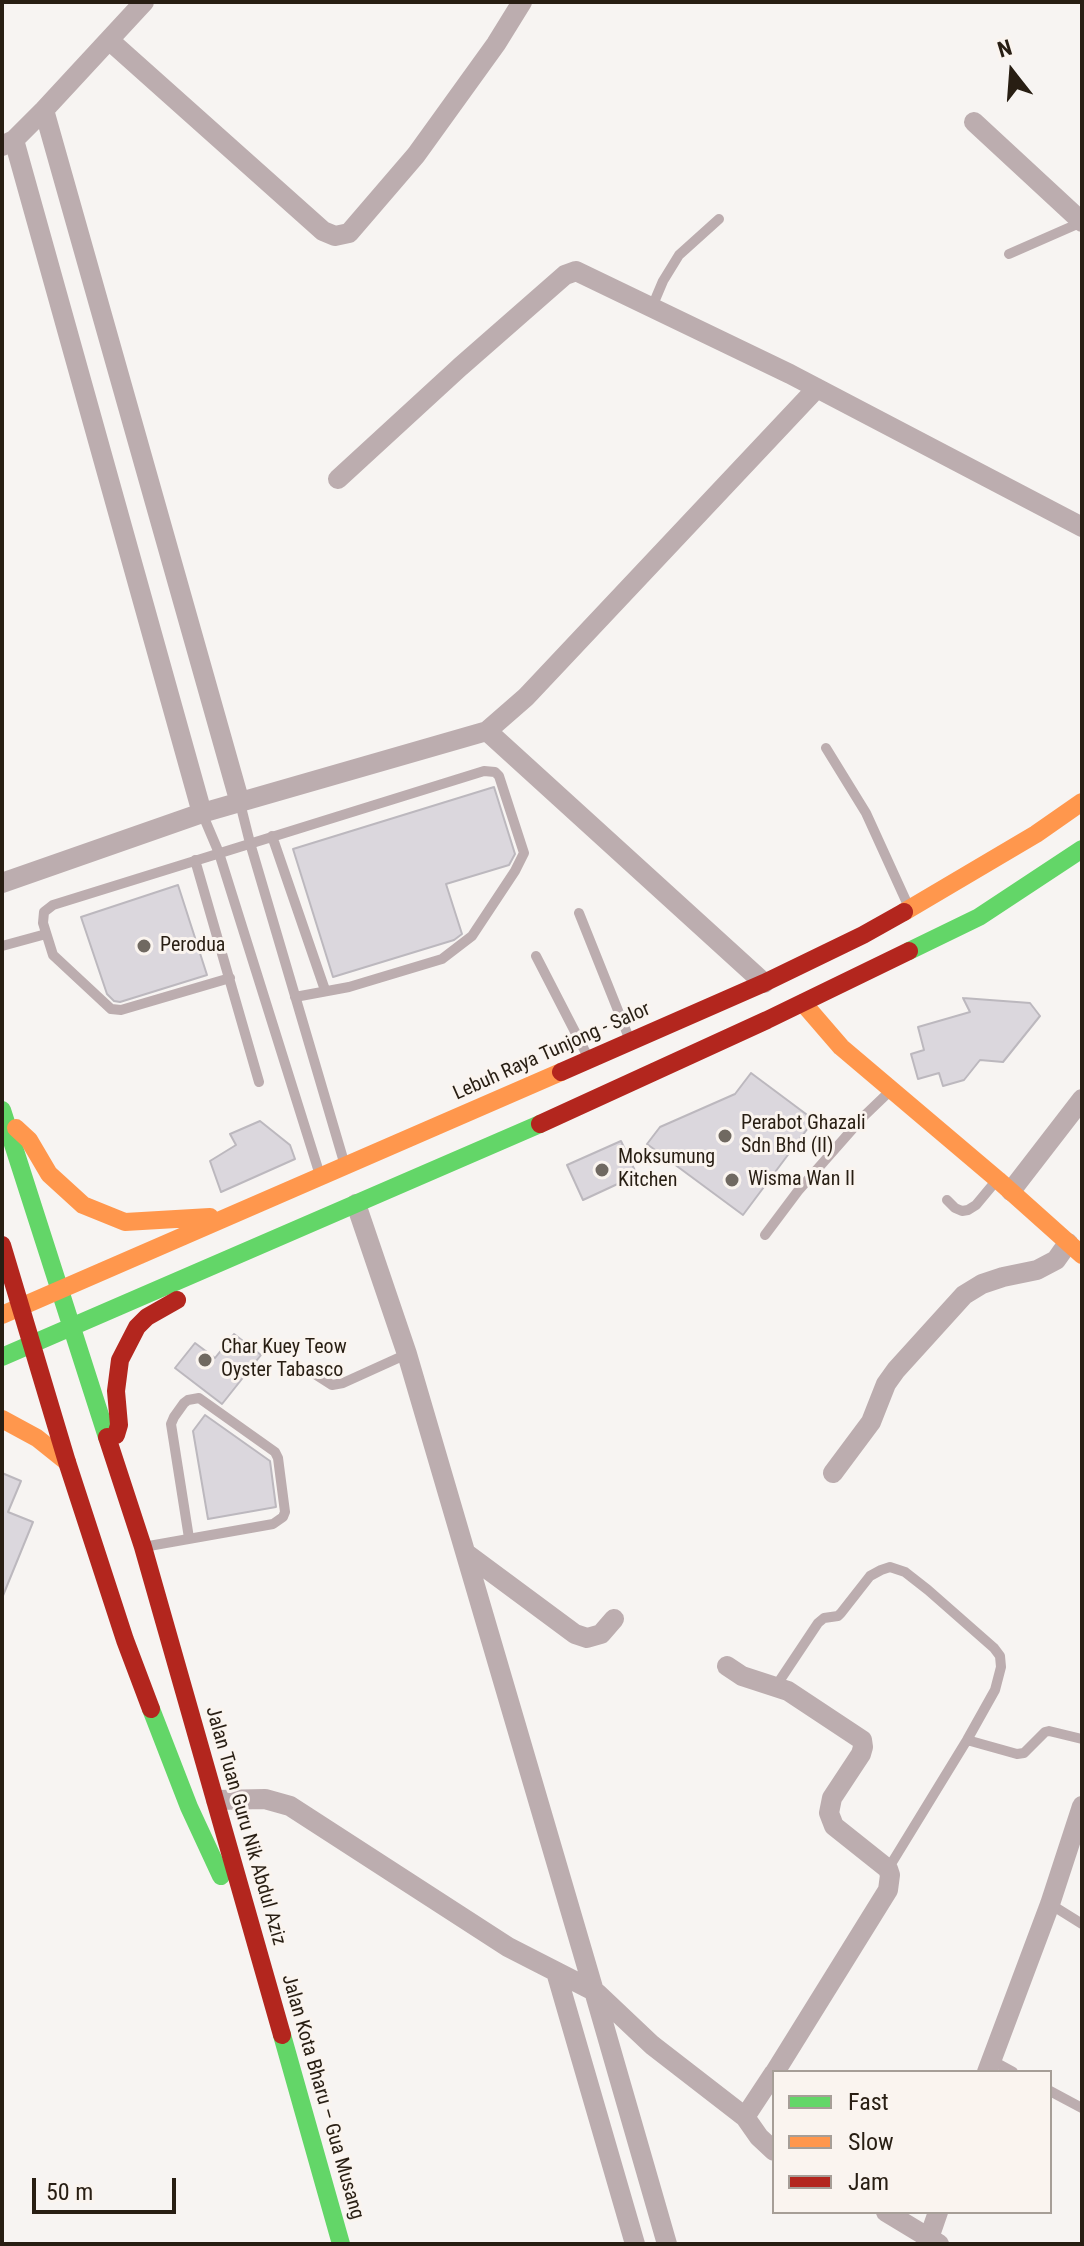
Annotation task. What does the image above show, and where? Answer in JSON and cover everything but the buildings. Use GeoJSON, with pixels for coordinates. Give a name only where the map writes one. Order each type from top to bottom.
{"type":"FeatureCollection","features":[{"type":"Feature","properties":{"kind":"main road","name":"Lebuh Raya Tunjong - Salor"},"geometry":{"type":"LineString","coordinates":[[2,1315],[764,983],[910,909],[1023,842],[1082,802]]}},
{"type":"Feature","properties":{"kind":"main road"},"geometry":{"type":"LineString","coordinates":[[2,1357],[507,1139],[803,1003],[979,917],[1082,849]]}},
{"type":"Feature","properties":{"kind":"main road"},"geometry":{"type":"LineString","coordinates":[[803,1003],[841,1047],[1075,1249]]}},
{"type":"Feature","properties":{"kind":"main road"},"geometry":{"type":"LineString","coordinates":[[3,1114],[29,1140],[49,1174],[83,1205],[125,1222],[229,1216]]}},
{"type":"Feature","properties":{"kind":"main road","name":"Jalan Tuan Guru Nik Abdul Aziz"},"geometry":{"type":"LineString","coordinates":[[3,1114],[143,1547],[260,1962]]}},
{"type":"Feature","properties":{"kind":"main road","name":"Jalan Tuan Guru Nik Abdul Aziz"},"geometry":{"type":"LineString","coordinates":[[2,1245],[67,1462],[135,1668],[189,1807],[260,1962]]}},
{"type":"Feature","properties":{"kind":"main road"},"geometry":{"type":"LineString","coordinates":[[111,1452],[119,1425],[116,1391],[120,1360],[137,1327],[147,1317],[191,1292],[238,1257]]}},
{"type":"Feature","properties":{"kind":"main road"},"geometry":{"type":"LineString","coordinates":[[2,1419],[37,1438],[67,1462]]}},
{"type":"Feature","properties":{"kind":"main road","name":"Jalan Kota Bharu – Gua Musang"},"geometry":{"type":"LineString","coordinates":[[260,1962],[341,2244]]}},
{"type":"Feature","properties":{"kind":"street"},"geometry":{"type":"LineString","coordinates":[[144,2],[44,110],[8,143],[202,813]]}},
{"type":"Feature","properties":{"kind":"street"},"geometry":{"type":"LineString","coordinates":[[109,40],[323,231],[335,236],[349,233],[416,155],[496,44],[522,2]]}},
{"type":"Feature","properties":{"kind":"street"},"geometry":{"type":"LineString","coordinates":[[44,110],[240,803]]}},
{"type":"Feature","properties":{"kind":"street"},"geometry":{"type":"LineString","coordinates":[[974,122],[1082,222]]}},
{"type":"Feature","properties":{"kind":"street"},"geometry":{"type":"LineString","coordinates":[[338,479],[570,272],[581,272],[817,388],[1082,527]]}},
{"type":"Feature","properties":{"kind":"street"},"geometry":{"type":"LineString","coordinates":[[2,883],[202,813],[487,731],[526,697],[817,388]]}},
{"type":"Feature","properties":{"kind":"street"},"geometry":{"type":"LineString","coordinates":[[487,731],[764,983]]}},
{"type":"Feature","properties":{"kind":"street"},"geometry":{"type":"LineString","coordinates":[[1004,1185],[1082,1099]]}},
{"type":"Feature","properties":{"kind":"street"},"geometry":{"type":"LineString","coordinates":[[356,1204],[407,1354],[467,1554],[575,1981],[635,2244]]}},
{"type":"Feature","properties":{"kind":"street"},"geometry":{"type":"LineString","coordinates":[[833,1473],[871,1422],[886,1384],[896,1370],[964,1295],[982,1284],[1037,1270],[1075,1249]]}},
{"type":"Feature","properties":{"kind":"street"},"geometry":{"type":"LineString","coordinates":[[467,1554],[575,1634],[587,1638],[601,1634],[614,1619]]}},
{"type":"Feature","properties":{"kind":"street"},"geometry":{"type":"LineString","coordinates":[[727,1666],[742,1676],[788,1691],[862,1740],[861,1754],[832,1798],[829,1813],[834,1826],[888,1869],[891,1882],[776,2070]]}},
{"type":"Feature","properties":{"kind":"street"},"geometry":{"type":"LineString","coordinates":[[216,1800],[265,1799],[290,1806],[508,1947],[575,1981],[745,2117],[772,2149]]}},
{"type":"Feature","properties":{"kind":"street"},"geometry":{"type":"LineString","coordinates":[[989,2066],[1050,1904],[1082,1806]]}},
{"type":"Feature","properties":{"kind":"street"},"geometry":{"type":"LineString","coordinates":[[575,1981],[667,2244]]}},
{"type":"Feature","properties":{"kind":"street"},"geometry":{"type":"LineString","coordinates":[[745,2117],[764,2100],[772,2078]]}},
{"type":"Feature","properties":{"kind":"street"},"geometry":{"type":"LineString","coordinates":[[912,2227],[935,2214]]}},
{"type":"Feature","properties":{"kind":"lane"},"geometry":{"type":"LineString","coordinates":[[652,307],[679,255],[719,219]]}},
{"type":"Feature","properties":{"kind":"lane"},"geometry":{"type":"LineString","coordinates":[[1009,254],[1082,222]]}},
{"type":"Feature","properties":{"kind":"lane"},"geometry":{"type":"LineString","coordinates":[[826,748],[866,813],[910,909]]}},
{"type":"Feature","properties":{"kind":"lane"},"geometry":{"type":"LineString","coordinates":[[230,978],[121,1010],[111,1009],[55,958],[46,934],[44,912],[53,905],[272,836],[484,771],[495,772],[502,781],[524,853],[472,936],[442,959],[349,987],[295,997]]}},
{"type":"Feature","properties":{"kind":"lane"},"geometry":{"type":"LineString","coordinates":[[240,803],[345,1166]]}},
{"type":"Feature","properties":{"kind":"lane"},"geometry":{"type":"LineString","coordinates":[[202,813],[219,853],[320,1177]]}},
{"type":"Feature","properties":{"kind":"lane"},"geometry":{"type":"LineString","coordinates":[[272,836],[325,990]]}},
{"type":"Feature","properties":{"kind":"lane"},"geometry":{"type":"LineString","coordinates":[[195,860],[259,1082]]}},
{"type":"Feature","properties":{"kind":"lane"},"geometry":{"type":"LineString","coordinates":[[579,913],[631,1041]]}},
{"type":"Feature","properties":{"kind":"lane"},"geometry":{"type":"LineString","coordinates":[[2,946],[46,934]]}},
{"type":"Feature","properties":{"kind":"lane"},"geometry":{"type":"LineString","coordinates":[[536,956],[589,1059]]}},
{"type":"Feature","properties":{"kind":"lane"},"geometry":{"type":"LineString","coordinates":[[765,1235],[798,1191],[891,1090]]}},
{"type":"Feature","properties":{"kind":"lane"},"geometry":{"type":"LineString","coordinates":[[947,1200],[955,1208],[968,1210],[1004,1185]]}},
{"type":"Feature","properties":{"kind":"lane"},"geometry":{"type":"LineString","coordinates":[[307,1369],[332,1385],[407,1354]]}},
{"type":"Feature","properties":{"kind":"lane"},"geometry":{"type":"LineString","coordinates":[[143,1547],[273,1524],[285,1512],[275,1452],[199,1398],[184,1403],[171,1424],[189,1538]]}},
{"type":"Feature","properties":{"kind":"lane"},"geometry":{"type":"LineString","coordinates":[[776,1686],[818,1623],[824,1618],[838,1616],[870,1576],[881,1570],[896,1568],[905,1572],[1000,1656],[1001,1667],[995,1690],[888,1869]]}},
{"type":"Feature","properties":{"kind":"lane"},"geometry":{"type":"LineString","coordinates":[[967,1740],[1017,1754],[1024,1753],[1049,1731],[1082,1739]]}},
{"type":"Feature","properties":{"kind":"lane"},"geometry":{"type":"LineString","coordinates":[[1050,1904],[1082,1924]]}},
{"type":"Feature","properties":{"kind":"lane"},"geometry":{"type":"LineString","coordinates":[[1052,2092],[1082,2108]]}},
{"type":"Feature","properties":{"kind":"traffic: fast"},"geometry":{"type":"LineString","coordinates":[[909,951],[979,917],[1082,849]]}},
{"type":"Feature","properties":{"kind":"traffic: fast"},"geometry":{"type":"LineString","coordinates":[[2,1110],[107,1437]]}},
{"type":"Feature","properties":{"kind":"traffic: fast"},"geometry":{"type":"LineString","coordinates":[[2,1357],[540,1124]]}},
{"type":"Feature","properties":{"kind":"traffic: fast"},"geometry":{"type":"LineString","coordinates":[[151,1709],[189,1807],[221,1876]]}},
{"type":"Feature","properties":{"kind":"traffic: fast"},"geometry":{"type":"LineString","coordinates":[[282,2035],[341,2244]]}},
{"type":"Feature","properties":{"kind":"traffic: slow"},"geometry":{"type":"LineString","coordinates":[[904,912],[1036,834],[1082,802]]}},
{"type":"Feature","properties":{"kind":"traffic: slow"},"geometry":{"type":"LineString","coordinates":[[803,1003],[841,1047],[1082,1255]]}},
{"type":"Feature","properties":{"kind":"traffic: slow"},"geometry":{"type":"LineString","coordinates":[[2,1315],[561,1072]]}},
{"type":"Feature","properties":{"kind":"traffic: slow"},"geometry":{"type":"LineString","coordinates":[[16,1128],[29,1140],[49,1174],[83,1205],[125,1222],[210,1217]]}},
{"type":"Feature","properties":{"kind":"traffic: slow"},"geometry":{"type":"LineString","coordinates":[[2,1419],[37,1438],[67,1462]]}},
{"type":"Feature","properties":{"kind":"traffic: jam"},"geometry":{"type":"LineString","coordinates":[[561,1072],[764,983],[904,912]]}},
{"type":"Feature","properties":{"kind":"traffic: jam"},"geometry":{"type":"LineString","coordinates":[[540,1124],[909,951]]}},
{"type":"Feature","properties":{"kind":"traffic: jam"},"geometry":{"type":"LineString","coordinates":[[2,1245],[67,1462],[151,1709]]}},
{"type":"Feature","properties":{"kind":"traffic: jam"},"geometry":{"type":"LineString","coordinates":[[116,1435],[119,1425],[116,1391],[120,1360],[137,1327],[147,1317],[177,1300]]}},
{"type":"Feature","properties":{"kind":"traffic: jam"},"geometry":{"type":"LineString","coordinates":[[107,1437],[143,1547],[282,2035]]}},
{"type":"Feature","properties":{"kind":"place","name":"Perodua"},"geometry":{"type":"Point","coordinates":[144,946]}},
{"type":"Feature","properties":{"kind":"place","name":"Perabot Ghazali Sdn Bhd (II)"},"geometry":{"type":"Point","coordinates":[725,1136]}},
{"type":"Feature","properties":{"kind":"place","name":"Moksumung Kitchen"},"geometry":{"type":"Point","coordinates":[602,1170]}},
{"type":"Feature","properties":{"kind":"place","name":"Wisma Wan II"},"geometry":{"type":"Point","coordinates":[732,1180]}},
{"type":"Feature","properties":{"kind":"place","name":"Char Kuey Teow Oyster Tabasco"},"geometry":{"type":"Point","coordinates":[205,1360]}}]}
